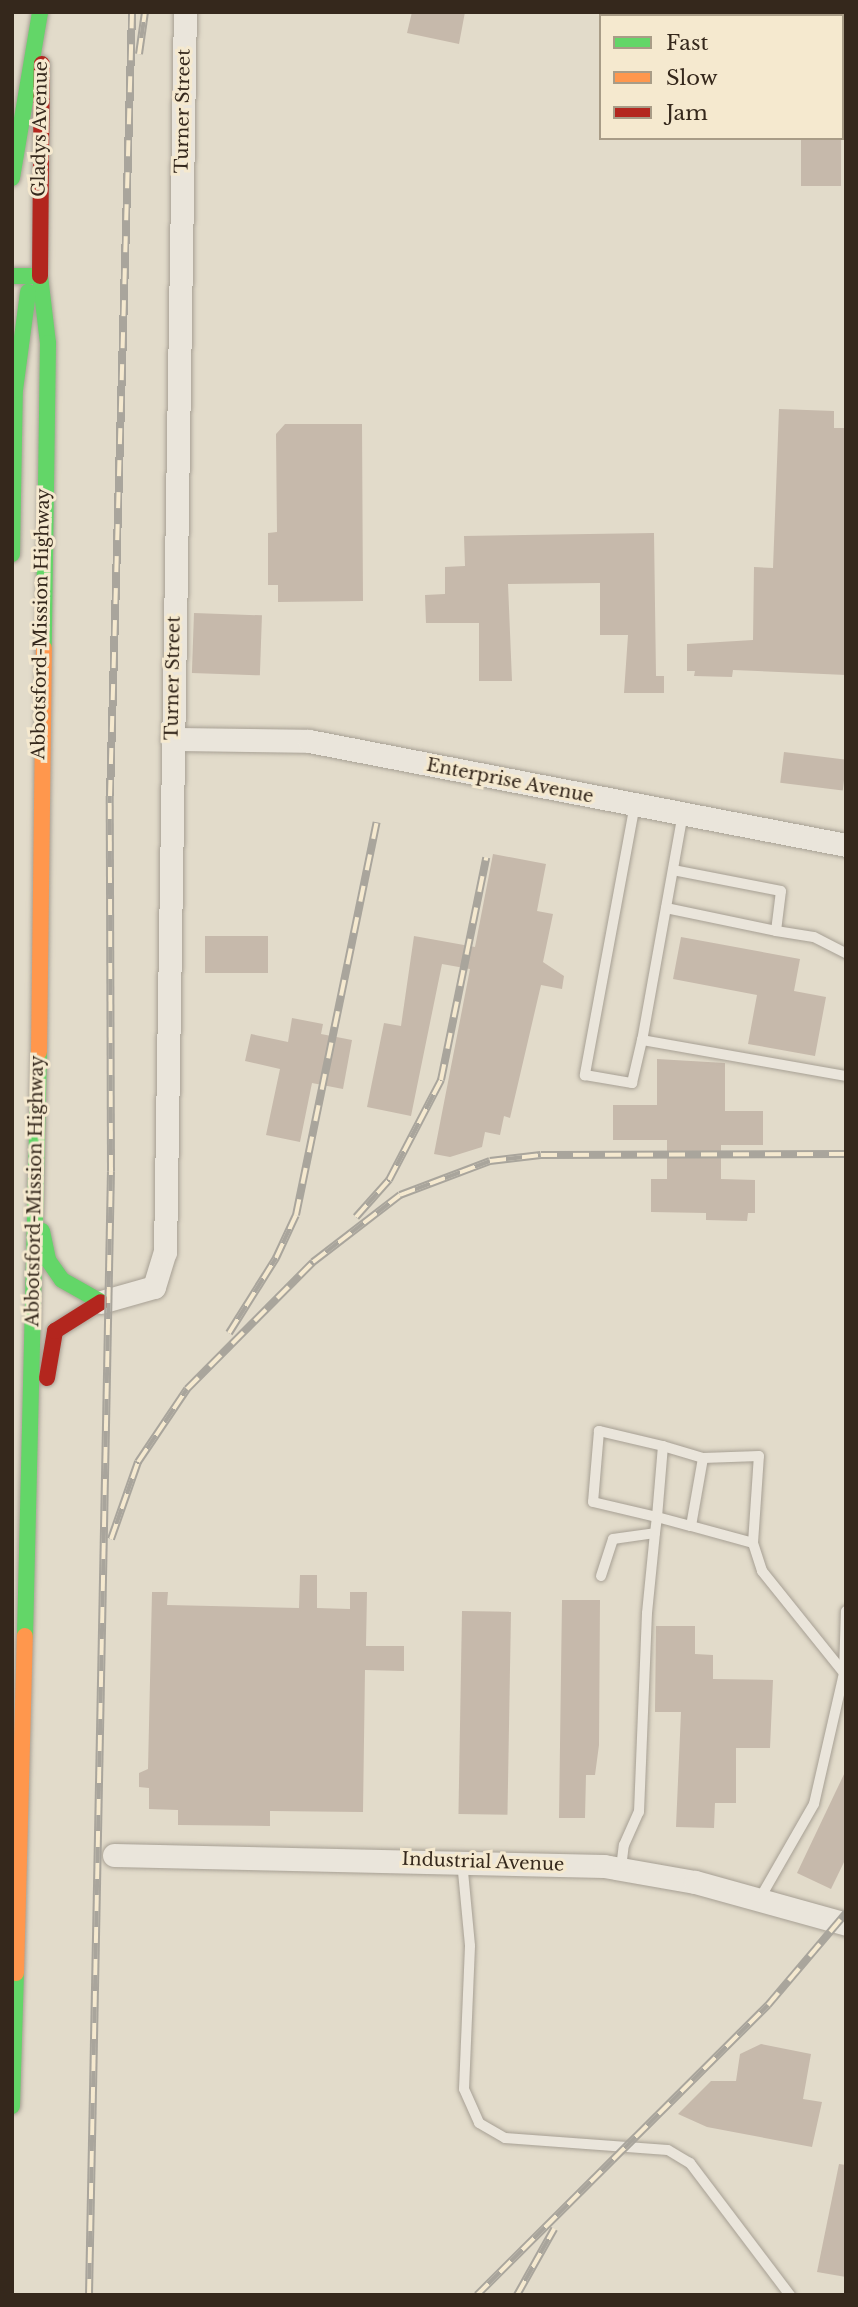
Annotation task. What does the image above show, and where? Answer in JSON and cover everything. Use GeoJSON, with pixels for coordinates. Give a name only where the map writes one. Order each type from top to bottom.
{"type":"FeatureCollection","features":[{"type":"Feature","properties":{"kind":"main road"},"geometry":{"type":"LineString","coordinates":[[12,178],[27,58],[42,12]]}},
{"type":"Feature","properties":{"kind":"main road","name":"Gladys Avenue"},"geometry":{"type":"LineString","coordinates":[[35,276],[38,245],[42,12]]}},
{"type":"Feature","properties":{"kind":"main road"},"geometry":{"type":"LineString","coordinates":[[12,276],[35,276]]}},
{"type":"Feature","properties":{"kind":"main road","name":"Abbotsford-Mission Highway"},"geometry":{"type":"LineString","coordinates":[[12,554],[14,388],[27,300],[35,276]]}},
{"type":"Feature","properties":{"kind":"main road","name":"Abbotsford-Mission Highway"},"geometry":{"type":"LineString","coordinates":[[12,2106],[15,1875],[37,1169],[48,343],[27,300]]}},
{"type":"Feature","properties":{"kind":"main road"},"geometry":{"type":"LineString","coordinates":[[22,1710],[36,1674],[41,1624],[50,1346],[55,1331],[101,1301],[62,1280],[48,1260],[37,1169]]}},
{"type":"Feature","properties":{"kind":"street","name":"Turner Street"},"geometry":{"type":"LineString","coordinates":[[101,1301],[154,1287],[165,1252],[185,12]]}},
{"type":"Feature","properties":{"kind":"street","name":"Enterprise Avenue"},"geometry":{"type":"LineString","coordinates":[[172,739],[309,741],[846,845]]}},
{"type":"Feature","properties":{"kind":"street","name":"Industrial Avenue"},"geometry":{"type":"LineString","coordinates":[[114,1855],[462,1861],[621,1868],[759,1900],[846,1924]]}},
{"type":"Feature","properties":{"kind":"lane"},"geometry":{"type":"LineString","coordinates":[[635,804],[585,1075],[632,1083],[683,814]]}},
{"type":"Feature","properties":{"kind":"lane"},"geometry":{"type":"LineString","coordinates":[[673,870],[781,891],[776,930]]}},
{"type":"Feature","properties":{"kind":"lane"},"geometry":{"type":"LineString","coordinates":[[666,908],[814,937],[846,953]]}},
{"type":"Feature","properties":{"kind":"lane"},"geometry":{"type":"LineString","coordinates":[[642,1040],[846,1076]]}},
{"type":"Feature","properties":{"kind":"lane"},"geometry":{"type":"LineString","coordinates":[[753,1543],[593,1502],[599,1431],[703,1458],[759,1456],[753,1543],[762,1571],[844,1673]]}},
{"type":"Feature","properties":{"kind":"lane"},"geometry":{"type":"LineString","coordinates":[[621,1868],[624,1845],[639,1812],[656,1517],[663,1446]]}},
{"type":"Feature","properties":{"kind":"lane"},"geometry":{"type":"LineString","coordinates":[[691,1526],[703,1458]]}},
{"type":"Feature","properties":{"kind":"lane"},"geometry":{"type":"LineString","coordinates":[[601,1576],[613,1539],[655,1533]]}},
{"type":"Feature","properties":{"kind":"lane"},"geometry":{"type":"LineString","coordinates":[[759,1900],[814,1804],[844,1673],[846,1611]]}},
{"type":"Feature","properties":{"kind":"lane"},"geometry":{"type":"LineString","coordinates":[[462,1861],[470,1946],[464,2089],[479,2123],[505,2138],[668,2150],[690,2163],[790,2295]]}},
{"type":"Feature","properties":{"kind":"building"},"geometry":{"type":"Polygon","coordinates":[[[412,12],[465,12],[459,44],[407,33],[412,12]]]}},
{"type":"Feature","properties":{"kind":"building"},"geometry":{"type":"Polygon","coordinates":[[[801,140],[841,140],[841,186],[801,186],[801,140]]]}},
{"type":"Feature","properties":{"kind":"building"},"geometry":{"type":"Polygon","coordinates":[[[779,409],[834,411],[834,428],[846,428],[846,675],[733,670],[732,677],[694,676],[695,671],[687,671],[687,644],[753,640],[754,567],[773,568],[779,409]]]}},
{"type":"Feature","properties":{"kind":"building"},"geometry":{"type":"Polygon","coordinates":[[[285,424],[362,424],[363,601],[278,602],[278,585],[268,585],[268,533],[277,532],[276,434],[285,424]]]}},
{"type":"Feature","properties":{"kind":"building"},"geometry":{"type":"Polygon","coordinates":[[[654,533],[656,676],[664,676],[664,693],[624,693],[628,635],[600,635],[600,583],[508,584],[512,681],[479,681],[479,623],[426,623],[425,595],[445,594],[445,567],[465,566],[464,536],[654,533]]]}},
{"type":"Feature","properties":{"kind":"building"},"geometry":{"type":"Polygon","coordinates":[[[194,613],[262,615],[260,675],[192,673],[194,613]]]}},
{"type":"Feature","properties":{"kind":"building"},"geometry":{"type":"Polygon","coordinates":[[[784,752],[846,760],[843,790],[780,783],[784,752]]]}},
{"type":"Feature","properties":{"kind":"building"},"geometry":{"type":"Polygon","coordinates":[[[493,854],[546,864],[537,911],[553,914],[543,962],[564,976],[562,989],[541,985],[510,1118],[504,1116],[500,1135],[485,1132],[482,1147],[450,1157],[434,1154],[470,969],[442,964],[411,1116],[367,1107],[384,1023],[401,1026],[414,936],[475,947],[493,854]]]}},
{"type":"Feature","properties":{"kind":"building"},"geometry":{"type":"Polygon","coordinates":[[[205,936],[268,936],[268,973],[205,973],[205,936]]]}},
{"type":"Feature","properties":{"kind":"building"},"geometry":{"type":"Polygon","coordinates":[[[681,937],[800,959],[794,991],[826,997],[815,1056],[748,1044],[757,995],[673,979],[681,937]]]}},
{"type":"Feature","properties":{"kind":"building"},"geometry":{"type":"Polygon","coordinates":[[[292,1018],[323,1024],[321,1034],[352,1040],[343,1089],[312,1083],[300,1142],[266,1135],[280,1069],[245,1061],[251,1034],[288,1042],[292,1018]]]}},
{"type":"Feature","properties":{"kind":"building"},"geometry":{"type":"Polygon","coordinates":[[[657,1059],[725,1063],[725,1111],[763,1111],[763,1145],[721,1145],[721,1179],[755,1180],[755,1213],[748,1213],[747,1221],[706,1220],[706,1213],[651,1212],[651,1179],[667,1179],[667,1140],[613,1140],[613,1105],[657,1105],[657,1059]]]}},
{"type":"Feature","properties":{"kind":"building"},"geometry":{"type":"Polygon","coordinates":[[[300,1575],[317,1575],[317,1608],[350,1609],[350,1592],[367,1592],[366,1646],[404,1646],[404,1671],[365,1670],[363,1812],[270,1811],[270,1826],[178,1825],[178,1810],[149,1809],[149,1788],[139,1787],[139,1773],[148,1769],[152,1592],[168,1592],[167,1605],[299,1608],[300,1575]]]}},
{"type":"Feature","properties":{"kind":"building"},"geometry":{"type":"Polygon","coordinates":[[[562,1600],[600,1600],[599,1745],[595,1775],[586,1775],[585,1818],[559,1818],[562,1600]]]}},
{"type":"Feature","properties":{"kind":"building"},"geometry":{"type":"Polygon","coordinates":[[[462,1611],[511,1612],[507,1815],[458,1814],[462,1611]]]}},
{"type":"Feature","properties":{"kind":"building"},"geometry":{"type":"Polygon","coordinates":[[[656,1626],[695,1626],[695,1654],[713,1655],[713,1679],[773,1680],[770,1748],[736,1748],[736,1803],[715,1803],[714,1828],[676,1827],[681,1712],[655,1712],[656,1626]]]}},
{"type":"Feature","properties":{"kind":"building"},"geometry":{"type":"Polygon","coordinates":[[[846,1770],[846,1858],[831,1889],[797,1873],[846,1770]]]}},
{"type":"Feature","properties":{"kind":"building"},"geometry":{"type":"Polygon","coordinates":[[[761,2044],[811,2054],[803,2099],[822,2102],[812,2147],[707,2127],[678,2114],[711,2081],[736,2081],[740,2054],[761,2044]]]}},
{"type":"Feature","properties":{"kind":"building"},"geometry":{"type":"Polygon","coordinates":[[[839,2164],[846,2165],[846,2277],[817,2272],[839,2164]]]}},
{"type":"Feature","properties":{"kind":"railway"},"geometry":{"type":"LineString","coordinates":[[89,2295],[111,1171],[110,796],[132,12]]}},
{"type":"Feature","properties":{"kind":"railway"},"geometry":{"type":"LineString","coordinates":[[139,54],[145,12]]}},
{"type":"Feature","properties":{"kind":"railway"},"geometry":{"type":"LineString","coordinates":[[229,1333],[276,1258],[296,1215],[377,822]]}},
{"type":"Feature","properties":{"kind":"railway"},"geometry":{"type":"LineString","coordinates":[[356,1217],[389,1180],[441,1080],[486,858]]}},
{"type":"Feature","properties":{"kind":"railway"},"geometry":{"type":"LineString","coordinates":[[111,1539],[138,1462],[187,1389],[313,1262],[400,1195],[490,1161],[541,1155],[846,1154]]}},
{"type":"Feature","properties":{"kind":"railway"},"geometry":{"type":"LineString","coordinates":[[477,2295],[768,2005],[846,1913]]}},
{"type":"Feature","properties":{"kind":"railway"},"geometry":{"type":"LineString","coordinates":[[517,2295],[554,2229]]}},
{"type":"Feature","properties":{"kind":"traffic: fast"},"geometry":{"type":"LineString","coordinates":[[12,178],[40,12]]}},
{"type":"Feature","properties":{"kind":"traffic: fast"},"geometry":{"type":"LineString","coordinates":[[12,276],[40,276],[48,343],[44,648]]}},
{"type":"Feature","properties":{"kind":"traffic: fast"},"geometry":{"type":"LineString","coordinates":[[12,554],[15,390],[28,292]]}},
{"type":"Feature","properties":{"kind":"traffic: fast"},"geometry":{"type":"LineString","coordinates":[[25,1636],[39,1052]]}},
{"type":"Feature","properties":{"kind":"traffic: fast"},"geometry":{"type":"LineString","coordinates":[[42,1231],[48,1260],[62,1280],[101,1302]]}},
{"type":"Feature","properties":{"kind":"traffic: fast"},"geometry":{"type":"LineString","coordinates":[[12,2106],[16,1973]]}},
{"type":"Feature","properties":{"kind":"traffic: slow"},"geometry":{"type":"LineString","coordinates":[[39,1052],[44,648]]}},
{"type":"Feature","properties":{"kind":"traffic: slow"},"geometry":{"type":"LineString","coordinates":[[16,1973],[25,1636]]}},
{"type":"Feature","properties":{"kind":"traffic: jam"},"geometry":{"type":"LineString","coordinates":[[40,276],[42,64]]}},
{"type":"Feature","properties":{"kind":"traffic: jam"},"geometry":{"type":"LineString","coordinates":[[47,1378],[55,1331],[101,1302]]}}]}
